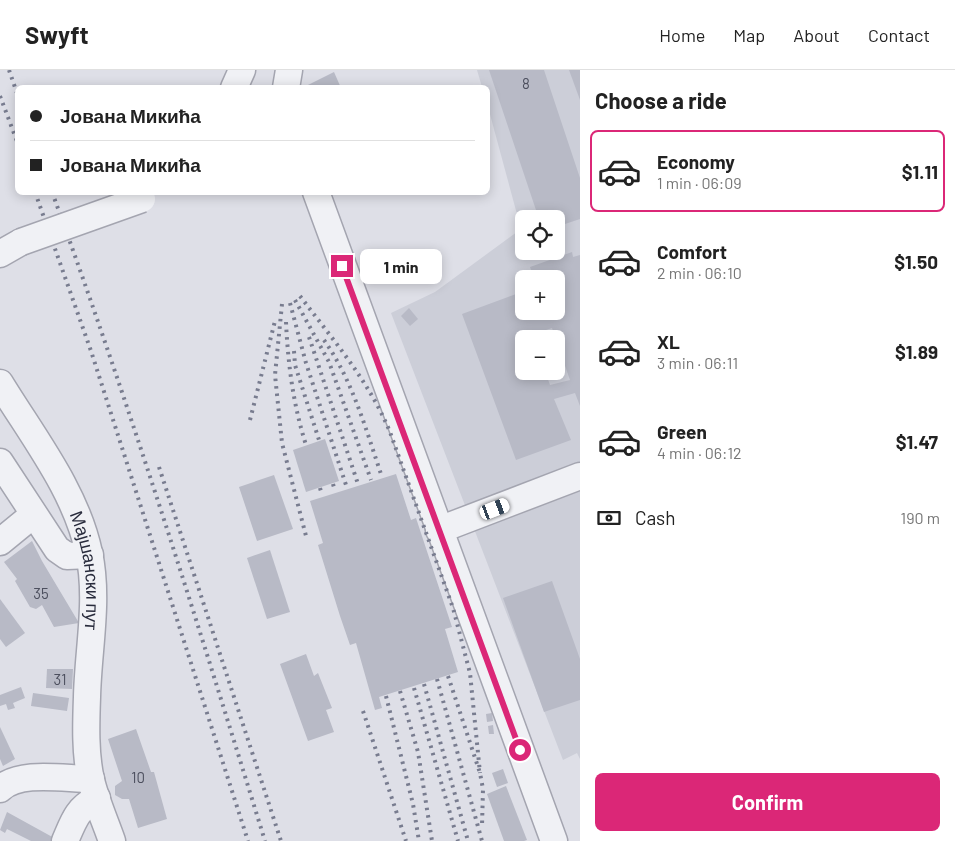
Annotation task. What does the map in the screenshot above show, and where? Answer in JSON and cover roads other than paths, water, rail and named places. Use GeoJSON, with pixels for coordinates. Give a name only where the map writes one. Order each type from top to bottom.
{"type":"FeatureCollection","features":[{"type":"Feature","properties":{"kind":"street"},"geometry":{"type":"LineString","coordinates":[[235,85],[242,70]]}},
{"type":"Feature","properties":{"kind":"street"},"geometry":{"type":"LineString","coordinates":[[286,85],[289,70]]}},
{"type":"Feature","properties":{"kind":"street"},"geometry":{"type":"LineString","coordinates":[[317,195],[554,841]]}},
{"type":"Feature","properties":{"kind":"street"},"geometry":{"type":"LineString","coordinates":[[10,248],[150,196]]}},
{"type":"Feature","properties":{"kind":"street","name":"Мајшански пут"},"geometry":{"type":"LineString","coordinates":[[0,383],[66,489],[81,522],[90,555],[92,610],[87,696],[87,745],[94,788],[112,841]]}},
{"type":"Feature","properties":{"kind":"street"},"geometry":{"type":"LineString","coordinates":[[0,462],[57,549],[67,556],[90,555]]}},
{"type":"Feature","properties":{"kind":"street"},"geometry":{"type":"LineString","coordinates":[[439,530],[580,476]]}},
{"type":"Feature","properties":{"kind":"street"},"geometry":{"type":"LineString","coordinates":[[0,542],[33,515]]}},
{"type":"Feature","properties":{"kind":"street"},"geometry":{"type":"LineString","coordinates":[[0,789],[7,782],[25,776],[94,788],[75,817],[65,841]]}},
{"type":"Feature","properties":{"kind":"railway"},"geometry":{"type":"LineString","coordinates":[[9,70],[15,87]]}},
{"type":"Feature","properties":{"kind":"railway"},"geometry":{"type":"LineString","coordinates":[[0,96],[15,136]]}},
{"type":"Feature","properties":{"kind":"railway"},"geometry":{"type":"LineString","coordinates":[[36,195],[91,351],[248,841]]}},
{"type":"Feature","properties":{"kind":"railway"},"geometry":{"type":"LineString","coordinates":[[53,195],[136,434],[265,841]]}},
{"type":"Feature","properties":{"kind":"railway"},"geometry":{"type":"LineString","coordinates":[[300,296],[361,378],[372,395],[390,432],[453,608],[470,673],[480,773]]}},
{"type":"Feature","properties":{"kind":"railway"},"geometry":{"type":"LineString","coordinates":[[295,300],[329,362],[371,480]]}},
{"type":"Feature","properties":{"kind":"railway"},"geometry":{"type":"LineString","coordinates":[[290,303],[306,363],[347,488]]}},
{"type":"Feature","properties":{"kind":"railway"},"geometry":{"type":"LineString","coordinates":[[282,304],[275,375],[282,443],[306,536]]}},
{"type":"Feature","properties":{"kind":"railway"},"geometry":{"type":"LineString","coordinates":[[250,420],[275,321]]}},
{"type":"Feature","properties":{"kind":"railway"},"geometry":{"type":"LineString","coordinates":[[286,322],[292,384],[306,445]]}},
{"type":"Feature","properties":{"kind":"railway"},"geometry":{"type":"LineString","coordinates":[[309,337],[358,484]]}},
{"type":"Feature","properties":{"kind":"railway"},"geometry":{"type":"LineString","coordinates":[[324,340],[351,389],[382,477]]}},
{"type":"Feature","properties":{"kind":"railway"},"geometry":{"type":"LineString","coordinates":[[294,351],[295,365],[319,440]]}},
{"type":"Feature","properties":{"kind":"railway"},"geometry":{"type":"LineString","coordinates":[[159,467],[281,841]]}},
{"type":"Feature","properties":{"kind":"railway"},"geometry":{"type":"LineString","coordinates":[[333,484],[335,491]]}},
{"type":"Feature","properties":{"kind":"railway"},"geometry":{"type":"LineString","coordinates":[[320,488],[322,495]]}},
{"type":"Feature","properties":{"kind":"railway"},"geometry":{"type":"LineString","coordinates":[[448,676],[480,773],[483,789],[482,826]]}},
{"type":"Feature","properties":{"kind":"railway"},"geometry":{"type":"LineString","coordinates":[[437,679],[482,841]]}},
{"type":"Feature","properties":{"kind":"railway"},"geometry":{"type":"LineString","coordinates":[[424,684],[468,841]]}},
{"type":"Feature","properties":{"kind":"railway"},"geometry":{"type":"LineString","coordinates":[[414,688],[458,841]]}},
{"type":"Feature","properties":{"kind":"railway"},"geometry":{"type":"LineString","coordinates":[[400,691],[418,752],[432,841]]}},
{"type":"Feature","properties":{"kind":"railway"},"geometry":{"type":"LineString","coordinates":[[386,696],[413,804],[419,841]]}},
{"type":"Feature","properties":{"kind":"railway"},"geometry":{"type":"LineString","coordinates":[[363,711],[406,841]]}}]}
